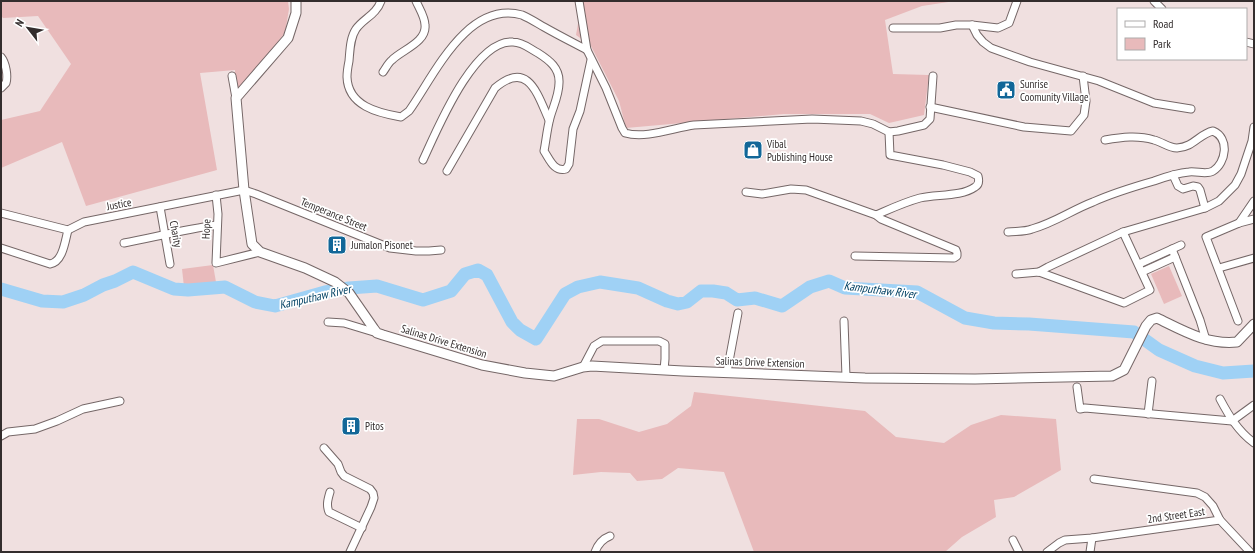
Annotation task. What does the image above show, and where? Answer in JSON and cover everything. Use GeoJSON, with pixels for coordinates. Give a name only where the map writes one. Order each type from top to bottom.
{"type":"FeatureCollection","features":[{"type":"Feature","properties":{"kind":"street"},"geometry":{"type":"LineString","coordinates":[[236,98],[288,38],[296,13],[296,1]]}},
{"type":"Feature","properties":{"kind":"street"},"geometry":{"type":"LineString","coordinates":[[381,1],[371,16],[357,28],[350,41],[347,78],[354,98],[367,108],[385,115],[401,118],[409,111],[448,52],[460,38],[475,25],[495,14],[504,13],[524,16],[587,50]]}},
{"type":"Feature","properties":{"kind":"street"},"geometry":{"type":"LineString","coordinates":[[383,72],[392,60],[422,37],[426,24],[416,1]]}},
{"type":"Feature","properties":{"kind":"street"},"geometry":{"type":"LineString","coordinates":[[579,1],[590,60],[606,88],[622,128],[625,133],[632,135],[666,132],[681,127],[694,125],[796,119],[861,120],[889,132],[898,131],[924,125],[930,119],[933,76]]}},
{"type":"Feature","properties":{"kind":"street"},"geometry":{"type":"LineString","coordinates":[[893,28],[940,28],[956,25],[998,28],[1004,27],[1009,23],[1017,1]]}},
{"type":"Feature","properties":{"kind":"street"},"geometry":{"type":"LineString","coordinates":[[972,25],[976,35],[991,48],[1030,62],[1098,81],[1154,103],[1191,109]]}},
{"type":"Feature","properties":{"kind":"street"},"geometry":{"type":"LineString","coordinates":[[423,160],[457,90],[470,71],[481,57],[505,42],[514,42],[522,44],[549,60],[558,71],[559,83],[549,120],[544,151],[555,168],[561,170],[566,169],[569,164],[573,129],[580,111],[590,60]]}},
{"type":"Feature","properties":{"kind":"street"},"geometry":{"type":"LineString","coordinates":[[1,57],[7,78],[6,83],[1,88]]}},
{"type":"Feature","properties":{"kind":"street"},"geometry":{"type":"LineString","coordinates":[[232,76],[236,98],[244,190],[252,244],[260,252],[305,268],[335,282],[349,293],[377,333]]}},
{"type":"Feature","properties":{"kind":"street"},"geometry":{"type":"LineString","coordinates":[[447,171],[495,88],[503,81],[514,76],[523,78],[538,94],[549,120]]}},
{"type":"Feature","properties":{"kind":"street"},"geometry":{"type":"LineString","coordinates":[[930,107],[1024,127],[1071,131],[1084,115],[1086,101],[1083,76]]}},
{"type":"Feature","properties":{"kind":"street"},"geometry":{"type":"LineString","coordinates":[[1016,274],[1039,272],[1123,232],[1205,208],[1219,201],[1235,185],[1241,174],[1252,141],[1254,127]]}},
{"type":"Feature","properties":{"kind":"street"},"geometry":{"type":"LineString","coordinates":[[1008,232],[1031,230],[1062,218],[1092,202],[1120,191],[1173,175],[1187,172],[1207,173],[1213,171],[1223,157],[1225,144],[1222,137],[1213,131],[1203,135],[1196,142],[1180,148],[1173,148],[1154,140],[1131,136],[1106,140]]}},
{"type":"Feature","properties":{"kind":"street"},"geometry":{"type":"LineString","coordinates":[[876,215],[920,198],[962,192],[976,187],[979,180],[978,176],[970,172],[943,165],[890,155],[889,132]]}},
{"type":"Feature","properties":{"kind":"street"},"geometry":{"type":"LineString","coordinates":[[1173,175],[1178,186],[1183,189],[1193,186],[1198,187],[1205,208]]}},
{"type":"Feature","properties":{"kind":"street"},"geometry":{"type":"LineString","coordinates":[[746,192],[762,194],[791,189],[806,190],[876,215],[956,250],[957,256],[954,258],[855,256]]}},
{"type":"Feature","properties":{"kind":"street","name":"Justice"},"geometry":{"type":"LineString","coordinates":[[68,230],[84,222],[244,190]]}},
{"type":"Feature","properties":{"kind":"street","name":"Temperance Street"},"geometry":{"type":"LineString","coordinates":[[244,190],[390,248],[416,251],[441,250]]}},
{"type":"Feature","properties":{"kind":"street","name":"Hope"},"geometry":{"type":"LineString","coordinates":[[216,196],[216,263],[260,252]]}},
{"type":"Feature","properties":{"kind":"street"},"geometry":{"type":"LineString","coordinates":[[1239,223],[1254,201]]}},
{"type":"Feature","properties":{"kind":"street","name":"Charity"},"geometry":{"type":"LineString","coordinates":[[160,207],[170,264]]}},
{"type":"Feature","properties":{"kind":"street"},"geometry":{"type":"LineString","coordinates":[[1,213],[68,230],[59,259],[54,263],[50,264],[1,248]]}},
{"type":"Feature","properties":{"kind":"street"},"geometry":{"type":"LineString","coordinates":[[1238,321],[1206,237],[1239,223],[1254,219]]}},
{"type":"Feature","properties":{"kind":"street"},"geometry":{"type":"LineString","coordinates":[[124,243],[166,235],[191,228],[217,225]]}},
{"type":"Feature","properties":{"kind":"street"},"geometry":{"type":"LineString","coordinates":[[1039,272],[1124,303],[1150,290],[1123,232]]}},
{"type":"Feature","properties":{"kind":"street"},"geometry":{"type":"LineString","coordinates":[[1139,264],[1180,245]]}},
{"type":"Feature","properties":{"kind":"street"},"geometry":{"type":"LineString","coordinates":[[1172,249],[1200,320],[1206,340]]}},
{"type":"Feature","properties":{"kind":"street"},"geometry":{"type":"LineString","coordinates":[[1142,272],[1175,257]]}},
{"type":"Feature","properties":{"kind":"street"},"geometry":{"type":"LineString","coordinates":[[1219,268],[1254,258]]}},
{"type":"Feature","properties":{"kind":"street"},"geometry":{"type":"LineString","coordinates":[[727,372],[738,313]]}},
{"type":"Feature","properties":{"kind":"street","name":"Salinas Drive Extension"},"geometry":{"type":"LineString","coordinates":[[377,333],[482,365],[525,373],[554,376],[583,367],[846,377],[975,379],[1112,376],[1124,370],[1146,326],[1151,320],[1157,318],[1206,340],[1228,343],[1237,342],[1254,324]]}},
{"type":"Feature","properties":{"kind":"street"},"geometry":{"type":"LineString","coordinates":[[844,321],[846,377]]}},
{"type":"Feature","properties":{"kind":"street"},"geometry":{"type":"LineString","coordinates":[[328,322],[344,323],[377,333]]}},
{"type":"Feature","properties":{"kind":"street"},"geometry":{"type":"LineString","coordinates":[[583,367],[594,346],[602,341],[659,341],[665,344],[664,370]]}},
{"type":"Feature","properties":{"kind":"street"},"geometry":{"type":"LineString","coordinates":[[1148,414],[1152,381]]}},
{"type":"Feature","properties":{"kind":"street"},"geometry":{"type":"LineString","coordinates":[[1077,387],[1080,409],[1085,408],[1232,422],[1254,405]]}},
{"type":"Feature","properties":{"kind":"street"},"geometry":{"type":"LineString","coordinates":[[1220,399],[1232,422],[1245,437],[1254,443]]}},
{"type":"Feature","properties":{"kind":"street"},"geometry":{"type":"LineString","coordinates":[[1,436],[8,432],[35,429],[57,421],[83,408],[120,401]]}},
{"type":"Feature","properties":{"kind":"street"},"geometry":{"type":"LineString","coordinates":[[324,448],[338,464],[344,476],[370,489],[373,493],[374,498],[371,507],[350,552]]}},
{"type":"Feature","properties":{"kind":"street"},"geometry":{"type":"LineString","coordinates":[[1094,479],[1198,493],[1205,497],[1213,506],[1220,520]]}},
{"type":"Feature","properties":{"kind":"street"},"geometry":{"type":"LineString","coordinates":[[330,492],[327,502],[329,512],[362,528]]}},
{"type":"Feature","properties":{"kind":"street","name":"2nd Street East"},"geometry":{"type":"LineString","coordinates":[[1047,552],[1059,542],[1066,540],[1092,538],[1220,520],[1250,552]]}},
{"type":"Feature","properties":{"kind":"street"},"geometry":{"type":"LineString","coordinates":[[594,552],[603,539],[610,536]]}},
{"type":"Feature","properties":{"kind":"street"},"geometry":{"type":"LineString","coordinates":[[1090,552],[1092,538]]}},
{"type":"Feature","properties":{"kind":"street"},"geometry":{"type":"LineString","coordinates":[[1013,540],[1019,552]]}},
{"type":"Feature","properties":{"kind":"green space"},"geometry":{"type":"Polygon","coordinates":[[[1,1],[288,1],[289,9],[285,33],[239,90],[235,85],[235,70],[200,73],[217,170],[86,206],[62,142],[1,168],[1,120],[40,111],[71,64],[38,16],[3,18],[1,16],[1,1]]]}},
{"type":"Feature","properties":{"kind":"green space"},"geometry":{"type":"Polygon","coordinates":[[[582,1],[955,1],[922,6],[885,20],[893,74],[929,75],[924,115],[889,123],[870,114],[784,114],[626,128],[619,101],[591,46],[576,35],[582,1]]]}},
{"type":"Feature","properties":{"kind":"green space"},"geometry":{"type":"Polygon","coordinates":[[[213,265],[216,282],[184,287],[182,269],[213,265]]]}},
{"type":"Feature","properties":{"kind":"green space"},"geometry":{"type":"Polygon","coordinates":[[[1169,266],[1182,296],[1164,304],[1151,274],[1169,266]]]}},
{"type":"Feature","properties":{"kind":"green space"},"geometry":{"type":"Polygon","coordinates":[[[694,392],[865,411],[896,437],[944,443],[971,425],[1001,415],[1056,419],[1061,470],[1014,497],[994,500],[996,517],[962,537],[945,552],[754,552],[724,472],[678,468],[662,479],[637,481],[630,473],[601,472],[573,475],[577,419],[599,419],[639,432],[667,424],[691,406],[694,392]]]}},
{"type":"Feature","properties":{"kind":"waterway","name":"Kamputhaw River"},"geometry":{"type":"LineString","coordinates":[[1,289],[42,301],[63,302],[84,295],[133,272],[174,289],[188,290],[225,287],[255,302],[275,306],[325,292],[349,288],[377,286],[423,300],[451,291],[465,274],[478,270],[487,275],[512,322],[520,330],[536,339],[565,294],[578,287],[600,282],[638,288],[667,301],[678,304],[687,302],[701,291],[713,291],[726,293],[737,300],[755,298],[782,306],[810,287],[829,281],[845,288],[917,292],[965,318],[994,323],[1029,324],[1134,332],[1159,350],[1195,366],[1223,373],[1254,371]]}},
{"type":"Feature","properties":{"kind":"place","name":"Sunrise Coomunity Village"},"geometry":{"type":"Point","coordinates":[1006,90]}},
{"type":"Feature","properties":{"kind":"place","name":"Vibal Publishing House"},"geometry":{"type":"Point","coordinates":[753,150]}},
{"type":"Feature","properties":{"kind":"place","name":"Jumalon Pisonet"},"geometry":{"type":"Point","coordinates":[337,245]}},
{"type":"Feature","properties":{"kind":"place","name":"Pitos"},"geometry":{"type":"Point","coordinates":[351,426]}}]}
